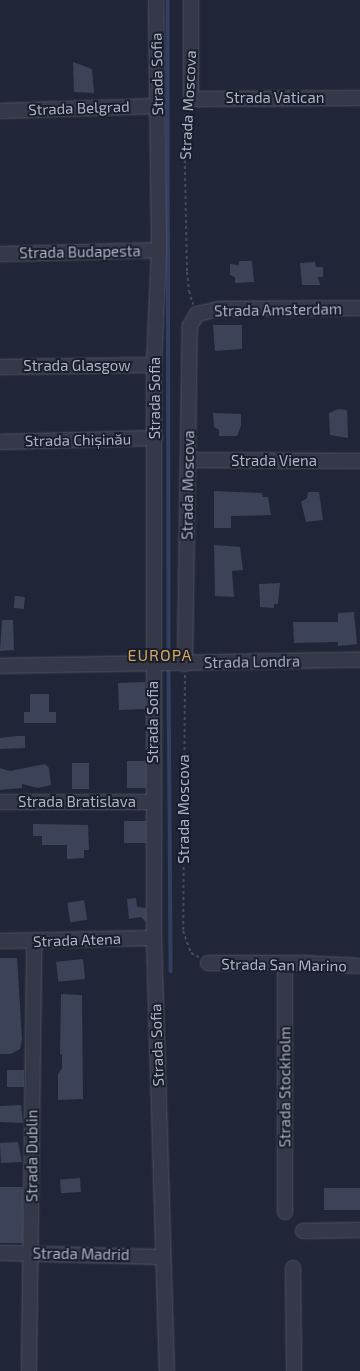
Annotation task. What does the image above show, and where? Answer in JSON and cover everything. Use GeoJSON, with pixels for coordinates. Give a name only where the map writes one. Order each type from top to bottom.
{"type":"FeatureCollection","features":[{"type":"Feature","properties":{"kind":"street","name":"Strada Sofia"},"geometry":{"type":"LineString","coordinates":[[156,0],[159,250],[154,365],[155,438],[169,665],[153,802],[154,938],[167,1371]]}},
{"type":"Feature","properties":{"kind":"street","name":"Strada Moscova"},"geometry":{"type":"LineString","coordinates":[[191,0],[191,99]]}},
{"type":"Feature","properties":{"kind":"street","name":"Strada Vatican"},"geometry":{"type":"LineString","coordinates":[[191,99],[360,98]]}},
{"type":"Feature","properties":{"kind":"street","name":"Strada Belgrad"},"geometry":{"type":"LineString","coordinates":[[0,111],[158,106]]}},
{"type":"Feature","properties":{"kind":"street","name":"Strada Budapesta"},"geometry":{"type":"LineString","coordinates":[[0,254],[159,250]]}},
{"type":"Feature","properties":{"kind":"street","name":"Strada Amsterdam"},"geometry":{"type":"LineString","coordinates":[[197,314],[218,309],[360,308]]}},
{"type":"Feature","properties":{"kind":"street","name":"Strada Moscova"},"geometry":{"type":"LineString","coordinates":[[169,665],[189,460],[190,326],[197,314]]}},
{"type":"Feature","properties":{"kind":"street","name":"Strada Glasgow"},"geometry":{"type":"LineString","coordinates":[[0,367],[154,365]]}},
{"type":"Feature","properties":{"kind":"street","name":"Strada Chișinău"},"geometry":{"type":"LineString","coordinates":[[0,442],[155,438]]}},
{"type":"Feature","properties":{"kind":"street","name":"Strada Viena"},"geometry":{"type":"LineString","coordinates":[[189,460],[360,461]]}},
{"type":"Feature","properties":{"kind":"street","name":"Strada Londra"},"geometry":{"type":"LineString","coordinates":[[0,666],[169,665],[360,660]]}},
{"type":"Feature","properties":{"kind":"street","name":"Strada Bratislava"},"geometry":{"type":"LineString","coordinates":[[0,802],[153,802]]}},
{"type":"Feature","properties":{"kind":"street","name":"Strada Atena"},"geometry":{"type":"LineString","coordinates":[[0,941],[154,938]]}},
{"type":"Feature","properties":{"kind":"street","name":"Strada Dublin"},"geometry":{"type":"LineString","coordinates":[[29,1371],[32,1253],[34,941]]}},
{"type":"Feature","properties":{"kind":"street","name":"Strada San Marino"},"geometry":{"type":"LineString","coordinates":[[208,963],[286,963],[360,966]]}},
{"type":"Feature","properties":{"kind":"street","name":"Strada Stockholm"},"geometry":{"type":"LineString","coordinates":[[285,1212],[286,963]]}},
{"type":"Feature","properties":{"kind":"street"},"geometry":{"type":"LineString","coordinates":[[303,1231],[360,1230]]}},
{"type":"Feature","properties":{"kind":"street","name":"Strada Madrid"},"geometry":{"type":"LineString","coordinates":[[0,1253],[163,1257]]}},
{"type":"Feature","properties":{"kind":"street"},"geometry":{"type":"LineString","coordinates":[[293,1268],[294,1371]]}},
{"type":"Feature","properties":{"kind":"path","name":"Strada Moscova"},"geometry":{"type":"LineString","coordinates":[[191,99],[184,118],[188,272],[189,292],[197,314]]}},
{"type":"Feature","properties":{"kind":"path","name":"Strada Moscova"},"geometry":{"type":"LineString","coordinates":[[169,665],[183,931],[191,953],[208,963]]}},
{"type":"Feature","properties":{"kind":"building"},"geometry":{"type":"Polygon","coordinates":[[[73,62],[92,69],[94,93],[74,92],[73,62]]]}},
{"type":"Feature","properties":{"kind":"building"},"geometry":{"type":"Polygon","coordinates":[[[239,261],[252,261],[254,282],[235,283],[235,277],[230,275],[230,264],[239,265],[239,261]]]}},
{"type":"Feature","properties":{"kind":"building"},"geometry":{"type":"Polygon","coordinates":[[[315,262],[316,267],[323,267],[323,277],[318,277],[320,285],[302,285],[300,263],[315,262]]]}},
{"type":"Feature","properties":{"kind":"building"},"geometry":{"type":"Polygon","coordinates":[[[213,325],[242,325],[242,349],[215,351],[213,325]]]}},
{"type":"Feature","properties":{"kind":"building"},"geometry":{"type":"Polygon","coordinates":[[[338,409],[347,410],[348,438],[330,435],[329,413],[338,409]]]}},
{"type":"Feature","properties":{"kind":"building"},"geometry":{"type":"Polygon","coordinates":[[[213,413],[241,414],[241,426],[237,436],[219,436],[219,430],[214,427],[213,413]]]}},
{"type":"Feature","properties":{"kind":"building"},"geometry":{"type":"Polygon","coordinates":[[[214,491],[262,493],[263,497],[268,497],[271,515],[231,516],[231,528],[214,528],[214,491]]]}},
{"type":"Feature","properties":{"kind":"building"},"geometry":{"type":"Polygon","coordinates":[[[308,492],[319,492],[323,520],[306,522],[301,502],[307,498],[308,492]]]}},
{"type":"Feature","properties":{"kind":"building"},"geometry":{"type":"Polygon","coordinates":[[[214,545],[240,547],[243,570],[232,571],[234,597],[215,596],[214,545]]]}},
{"type":"Feature","properties":{"kind":"building"},"geometry":{"type":"Polygon","coordinates":[[[280,583],[278,604],[274,604],[274,608],[260,607],[259,584],[280,583]]]}},
{"type":"Feature","properties":{"kind":"building"},"geometry":{"type":"Polygon","coordinates":[[[15,596],[25,597],[24,609],[14,608],[15,596]]]}},
{"type":"Feature","properties":{"kind":"building"},"geometry":{"type":"Polygon","coordinates":[[[354,612],[357,644],[338,646],[338,642],[294,643],[293,622],[338,622],[338,613],[354,612]]]}},
{"type":"Feature","properties":{"kind":"building"},"geometry":{"type":"Polygon","coordinates":[[[2,620],[13,620],[14,650],[0,651],[2,620]]]}},
{"type":"Feature","properties":{"kind":"building"},"geometry":{"type":"Polygon","coordinates":[[[145,682],[146,709],[119,710],[118,683],[145,682]]]}},
{"type":"Feature","properties":{"kind":"building"},"geometry":{"type":"Polygon","coordinates":[[[30,694],[49,694],[49,712],[56,712],[56,723],[24,723],[24,712],[30,712],[30,694]]]}},
{"type":"Feature","properties":{"kind":"building"},"geometry":{"type":"Polygon","coordinates":[[[25,736],[25,748],[0,749],[0,738],[25,736]]]}},
{"type":"Feature","properties":{"kind":"building"},"geometry":{"type":"Polygon","coordinates":[[[127,761],[146,761],[146,788],[127,788],[127,761]]]}},
{"type":"Feature","properties":{"kind":"building"},"geometry":{"type":"Polygon","coordinates":[[[72,763],[89,763],[89,789],[72,789],[72,763]]]}},
{"type":"Feature","properties":{"kind":"building"},"geometry":{"type":"Polygon","coordinates":[[[45,764],[49,768],[51,785],[38,788],[22,784],[22,788],[0,790],[0,768],[10,771],[45,764]]]}},
{"type":"Feature","properties":{"kind":"building"},"geometry":{"type":"Polygon","coordinates":[[[124,821],[146,821],[146,843],[124,843],[124,821]]]}},
{"type":"Feature","properties":{"kind":"building"},"geometry":{"type":"Polygon","coordinates":[[[33,824],[88,825],[89,850],[84,850],[84,858],[67,859],[67,845],[42,845],[42,836],[33,836],[33,824]]]}},
{"type":"Feature","properties":{"kind":"building"},"geometry":{"type":"Polygon","coordinates":[[[136,898],[137,907],[146,908],[146,922],[141,917],[129,919],[127,899],[136,898]]]}},
{"type":"Feature","properties":{"kind":"building"},"geometry":{"type":"Polygon","coordinates":[[[84,900],[87,920],[70,922],[67,903],[84,900]]]}},
{"type":"Feature","properties":{"kind":"building"},"geometry":{"type":"Polygon","coordinates":[[[0,958],[17,958],[22,1039],[20,1049],[11,1054],[0,1054],[0,958]]]}},
{"type":"Feature","properties":{"kind":"building"},"geometry":{"type":"Polygon","coordinates":[[[83,959],[85,979],[58,982],[56,962],[83,959]]]}},
{"type":"Feature","properties":{"kind":"building"},"geometry":{"type":"Polygon","coordinates":[[[61,994],[82,995],[83,1099],[58,1100],[58,1074],[62,1068],[62,1054],[60,1054],[61,994]]]}},
{"type":"Feature","properties":{"kind":"building"},"geometry":{"type":"Polygon","coordinates":[[[7,1070],[24,1070],[24,1087],[7,1087],[7,1070]]]}},
{"type":"Feature","properties":{"kind":"building"},"geometry":{"type":"Polygon","coordinates":[[[21,1105],[23,1123],[0,1122],[0,1106],[21,1105]]]}},
{"type":"Feature","properties":{"kind":"building"},"geometry":{"type":"Polygon","coordinates":[[[18,1142],[22,1162],[1,1163],[0,1143],[18,1142]]]}},
{"type":"Feature","properties":{"kind":"building"},"geometry":{"type":"Polygon","coordinates":[[[80,1178],[81,1192],[61,1193],[60,1179],[80,1178]]]}},
{"type":"Feature","properties":{"kind":"building"},"geometry":{"type":"Polygon","coordinates":[[[0,1187],[23,1187],[23,1243],[0,1243],[0,1187]]]}},
{"type":"Feature","properties":{"kind":"building"},"geometry":{"type":"Polygon","coordinates":[[[324,1188],[360,1188],[360,1210],[324,1210],[324,1188]]]}},
{"type":"Feature","properties":{"kind":"waterway"},"geometry":{"type":"LineString","coordinates":[[168,0],[169,661]]}},
{"type":"Feature","properties":{"kind":"waterway"},"geometry":{"type":"LineString","coordinates":[[169,667],[171,971]]}},
{"type":"Feature","properties":{"kind":"district","name":"EUROPA"},"geometry":{"type":"Point","coordinates":[160,655]}}]}
